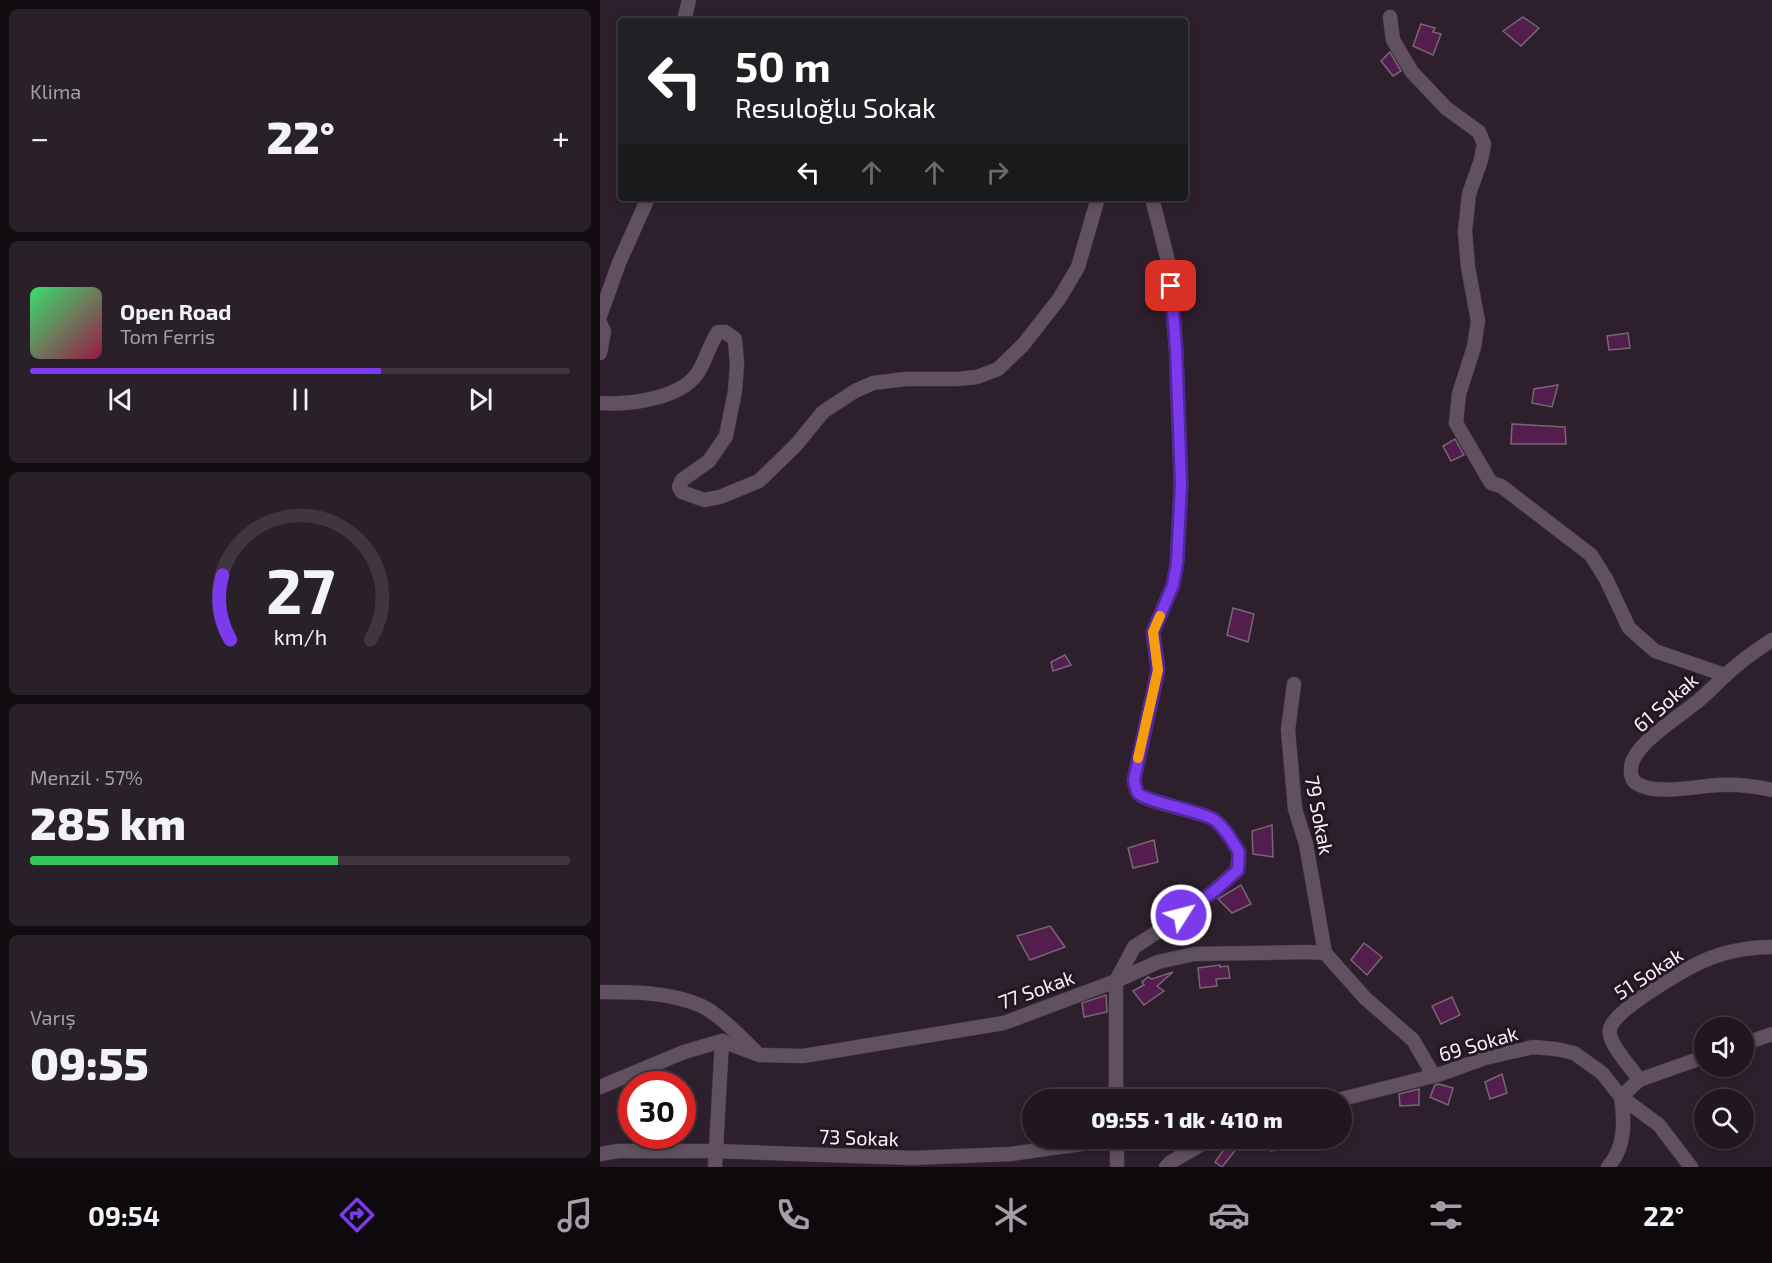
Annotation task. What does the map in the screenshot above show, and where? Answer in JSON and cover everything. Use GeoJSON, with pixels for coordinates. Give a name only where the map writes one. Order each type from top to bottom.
{"type":"FeatureCollection","features":[{"type":"Feature","properties":{"kind":"street"},"geometry":{"type":"LineString","coordinates":[[685,18],[690,0]]}},
{"type":"Feature","properties":{"kind":"street"},"geometry":{"type":"LineString","coordinates":[[1390,17],[1393,40],[1412,72],[1446,108],[1479,132],[1484,144],[1469,195],[1465,231],[1468,267],[1478,321],[1474,347],[1459,394],[1456,423],[1491,483],[1501,486],[1591,555],[1606,579],[1629,628],[1655,651],[1725,675]]}},
{"type":"Feature","properties":{"kind":"street"},"geometry":{"type":"LineString","coordinates":[[600,316],[619,264],[647,201]]}},
{"type":"Feature","properties":{"kind":"street"},"geometry":{"type":"LineString","coordinates":[[600,403],[650,400],[689,384],[698,373],[711,342],[718,332],[725,332],[735,339],[738,365],[726,436],[709,461],[682,480],[679,487],[682,492],[704,500],[720,497],[759,481],[796,445],[823,412],[855,391],[873,383],[906,379],[976,377],[998,369],[1023,345],[1059,299],[1078,267],[1097,201]]}},
{"type":"Feature","properties":{"kind":"street"},"geometry":{"type":"LineString","coordinates":[[1116,1089],[1116,981],[1134,947],[1197,904],[1238,870],[1239,852],[1225,831],[1213,819],[1143,798],[1137,792],[1134,780],[1158,670],[1153,632],[1173,585],[1177,563],[1181,484],[1176,348],[1169,266],[1153,201]]}},
{"type":"Feature","properties":{"kind":"street"},"geometry":{"type":"LineString","coordinates":[[600,323],[604,331],[600,353]]}},
{"type":"Feature","properties":{"kind":"street","name":"61 Sokak"},"geometry":{"type":"LineString","coordinates":[[1772,640],[1749,655],[1701,699],[1643,745],[1633,759],[1630,771],[1637,783],[1654,789],[1684,789],[1718,785],[1754,786],[1772,790]]}},
{"type":"Feature","properties":{"kind":"street"},"geometry":{"type":"LineString","coordinates":[[1749,655],[1772,654]]}},
{"type":"Feature","properties":{"kind":"street","name":"79 Sokak"},"geometry":{"type":"LineString","coordinates":[[1294,684],[1288,730],[1295,809],[1306,844],[1325,953]]}},
{"type":"Feature","properties":{"kind":"street","name":"51 Sokak"},"geometry":{"type":"LineString","coordinates":[[1639,1080],[1612,1043],[1610,1030],[1614,1020],[1631,1003],[1701,962],[1740,949],[1772,947]]}},
{"type":"Feature","properties":{"kind":"street"},"geometry":{"type":"LineString","coordinates":[[1325,953],[1365,998],[1413,1040],[1434,1076]]}},
{"type":"Feature","properties":{"kind":"street","name":"77 Sokak"},"geometry":{"type":"LineString","coordinates":[[722,1041],[759,1054],[803,1056],[1004,1023],[1116,981],[1158,962],[1194,954],[1325,953]]}},
{"type":"Feature","properties":{"kind":"street"},"geometry":{"type":"LineString","coordinates":[[600,992],[650,993],[699,1004],[729,1026],[759,1054]]}},
{"type":"Feature","properties":{"kind":"street"},"geometry":{"type":"LineString","coordinates":[[1754,1040],[1772,1034]]}},
{"type":"Feature","properties":{"kind":"street"},"geometry":{"type":"LineString","coordinates":[[600,1087],[684,1052],[722,1041],[715,1167]]}},
{"type":"Feature","properties":{"kind":"street","name":"69 Sokak"},"geometry":{"type":"LineString","coordinates":[[1352,1096],[1434,1076],[1485,1058],[1533,1047],[1556,1049],[1574,1053],[1602,1073],[1622,1097],[1659,1125],[1691,1167]]}},
{"type":"Feature","properties":{"kind":"street"},"geometry":{"type":"LineString","coordinates":[[1608,1167],[1616,1158],[1625,1123],[1622,1097],[1639,1080],[1694,1061]]}},
{"type":"Feature","properties":{"kind":"street","name":"73 Sokak"},"geometry":{"type":"LineString","coordinates":[[600,1155],[618,1152],[715,1151],[911,1162],[1046,1149]]}},
{"type":"Feature","properties":{"kind":"street"},"geometry":{"type":"LineString","coordinates":[[1117,1149],[1117,1167]]}},
{"type":"Feature","properties":{"kind":"street"},"geometry":{"type":"LineString","coordinates":[[1166,1167],[1193,1149]]}},
{"type":"Feature","properties":{"kind":"building"},"geometry":{"type":"Polygon","coordinates":[[[1523,17],[1539,28],[1521,46],[1503,31],[1523,17]]]}},
{"type":"Feature","properties":{"kind":"building"},"geometry":{"type":"Polygon","coordinates":[[[1421,24],[1435,28],[1433,32],[1441,34],[1433,55],[1413,46],[1421,24]]]}},
{"type":"Feature","properties":{"kind":"building"},"geometry":{"type":"Polygon","coordinates":[[[1390,52],[1401,71],[1393,76],[1381,61],[1390,52]]]}},
{"type":"Feature","properties":{"kind":"building"},"geometry":{"type":"Polygon","coordinates":[[[1628,333],[1630,348],[1609,350],[1607,336],[1628,333]]]}},
{"type":"Feature","properties":{"kind":"building"},"geometry":{"type":"Polygon","coordinates":[[[1558,385],[1552,407],[1532,403],[1534,389],[1558,385]]]}},
{"type":"Feature","properties":{"kind":"building"},"geometry":{"type":"Polygon","coordinates":[[[1512,424],[1565,427],[1566,444],[1511,444],[1512,424]]]}},
{"type":"Feature","properties":{"kind":"building"},"geometry":{"type":"Polygon","coordinates":[[[1455,439],[1464,455],[1451,461],[1443,446],[1455,439]]]}},
{"type":"Feature","properties":{"kind":"building"},"geometry":{"type":"Polygon","coordinates":[[[1233,608],[1254,614],[1248,642],[1227,635],[1233,608]]]}},
{"type":"Feature","properties":{"kind":"building"},"geometry":{"type":"Polygon","coordinates":[[[1065,655],[1071,665],[1053,671],[1051,662],[1065,655]]]}},
{"type":"Feature","properties":{"kind":"building"},"geometry":{"type":"Polygon","coordinates":[[[1272,825],[1273,857],[1253,854],[1252,831],[1272,825]]]}},
{"type":"Feature","properties":{"kind":"building"},"geometry":{"type":"Polygon","coordinates":[[[1154,840],[1158,862],[1133,868],[1128,848],[1154,840]]]}},
{"type":"Feature","properties":{"kind":"building"},"geometry":{"type":"Polygon","coordinates":[[[1241,885],[1251,904],[1232,913],[1218,899],[1241,885]]]}},
{"type":"Feature","properties":{"kind":"building"},"geometry":{"type":"Polygon","coordinates":[[[1050,926],[1065,947],[1030,960],[1017,936],[1050,926]]]}},
{"type":"Feature","properties":{"kind":"building"},"geometry":{"type":"Polygon","coordinates":[[[1364,943],[1382,957],[1367,975],[1351,960],[1364,943]]]}},
{"type":"Feature","properties":{"kind":"building"},"geometry":{"type":"Polygon","coordinates":[[[1220,965],[1220,967],[1228,966],[1230,978],[1216,979],[1217,986],[1200,988],[1198,968],[1220,965]]]}},
{"type":"Feature","properties":{"kind":"building"},"geometry":{"type":"Polygon","coordinates":[[[1173,972],[1157,986],[1164,991],[1144,1005],[1133,991],[1144,985],[1142,982],[1148,977],[1152,979],[1173,972]]]}},
{"type":"Feature","properties":{"kind":"building"},"geometry":{"type":"Polygon","coordinates":[[[1106,995],[1107,1012],[1084,1017],[1082,1003],[1106,995]]]}},
{"type":"Feature","properties":{"kind":"building"},"geometry":{"type":"Polygon","coordinates":[[[1452,997],[1460,1015],[1441,1024],[1432,1006],[1452,997]]]}},
{"type":"Feature","properties":{"kind":"building"},"geometry":{"type":"Polygon","coordinates":[[[1502,1074],[1507,1093],[1490,1099],[1485,1082],[1502,1074]]]}},
{"type":"Feature","properties":{"kind":"building"},"geometry":{"type":"Polygon","coordinates":[[[1435,1085],[1453,1088],[1448,1105],[1430,1097],[1435,1085]]]}},
{"type":"Feature","properties":{"kind":"building"},"geometry":{"type":"Polygon","coordinates":[[[1419,1089],[1419,1105],[1400,1106],[1399,1094],[1419,1089]]]}},
{"type":"Feature","properties":{"kind":"building"},"geometry":{"type":"Polygon","coordinates":[[[1224,1149],[1236,1149],[1222,1167],[1215,1162],[1224,1149]]]}},
{"type":"Feature","properties":{"kind":"slow traffic"},"geometry":{"type":"LineString","coordinates":[[1138,758],[1158,670],[1153,632],[1160,616]]}},
{"type":"Feature","properties":{"kind":"route"},"geometry":{"type":"LineString","coordinates":[[1171,286],[1176,348],[1181,484],[1177,563],[1173,585],[1153,632],[1158,670],[1134,780],[1137,792],[1143,798],[1213,819],[1225,831],[1239,852],[1238,870],[1181,915]]}}]}
